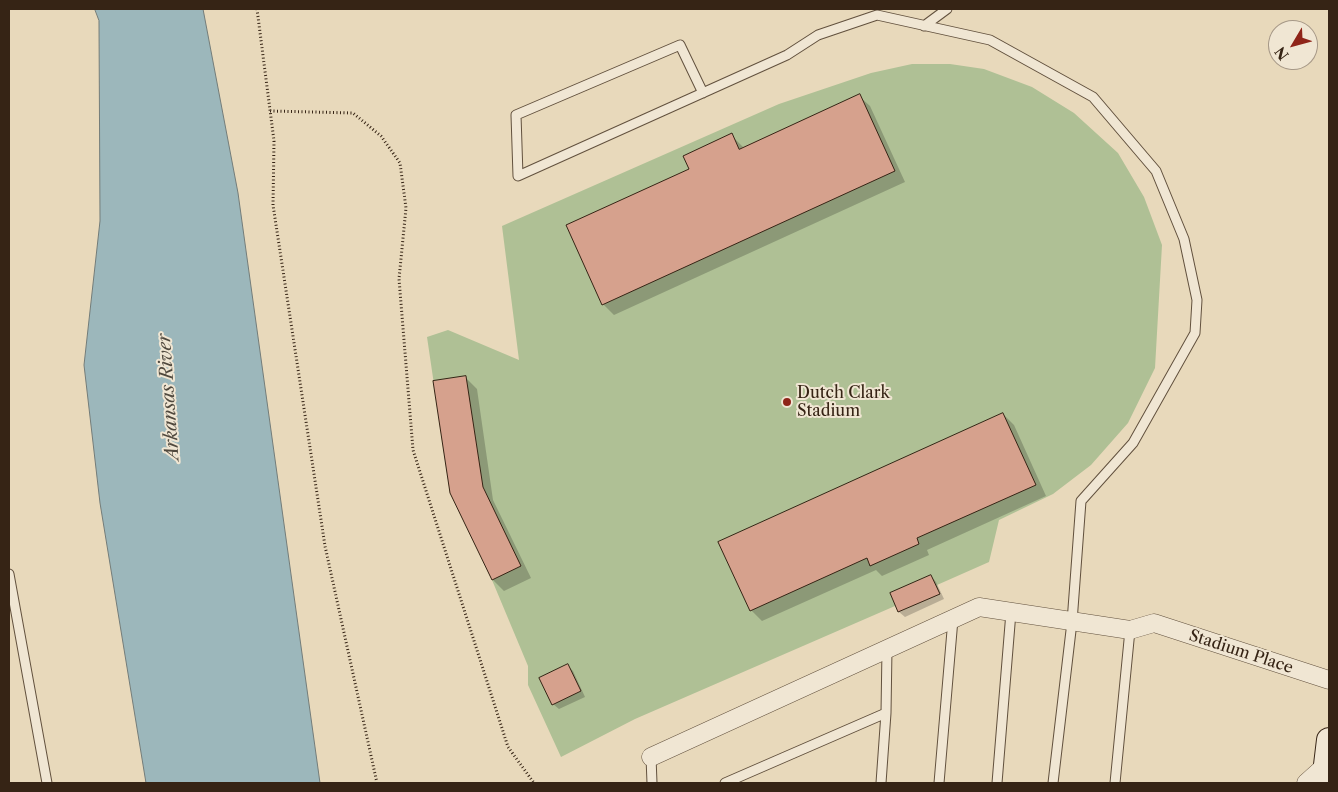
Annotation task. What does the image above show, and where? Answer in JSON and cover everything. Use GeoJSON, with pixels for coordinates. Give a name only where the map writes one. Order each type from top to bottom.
{"type":"FeatureCollection","features":[{"type":"Feature","properties":{"kind":"street"},"geometry":{"type":"LineString","coordinates":[[651,757],[979,608],[1130,630]]}},
{"type":"Feature","properties":{"kind":"street","name":"Stadium Place"},"geometry":{"type":"LineString","coordinates":[[1130,630],[1154,623],[1329,680]]}},
{"type":"Feature","properties":{"kind":"street"},"geometry":{"type":"LineString","coordinates":[[1306,783],[1326,774],[1329,740]]}},
{"type":"Feature","properties":{"kind":"lane"},"geometry":{"type":"LineString","coordinates":[[924,26],[947,9]]}},
{"type":"Feature","properties":{"kind":"lane"},"geometry":{"type":"LineString","coordinates":[[703,93],[680,45],[516,115],[518,176],[703,93],[787,55],[818,35],[877,15],[990,40],[1093,97],[1156,171],[1184,239],[1198,300],[1195,333],[1133,443],[1081,501],[1072,622],[1054,783]]}},
{"type":"Feature","properties":{"kind":"lane"},"geometry":{"type":"LineString","coordinates":[[9,574],[47,783]]}},
{"type":"Feature","properties":{"kind":"lane"},"geometry":{"type":"LineString","coordinates":[[997,783],[1011,612]]}},
{"type":"Feature","properties":{"kind":"lane"},"geometry":{"type":"LineString","coordinates":[[940,783],[953,619]]}},
{"type":"Feature","properties":{"kind":"lane"},"geometry":{"type":"LineString","coordinates":[[1115,783],[1130,630]]}},
{"type":"Feature","properties":{"kind":"lane"},"geometry":{"type":"LineString","coordinates":[[881,783],[886,713],[887,649]]}},
{"type":"Feature","properties":{"kind":"lane"},"geometry":{"type":"LineString","coordinates":[[726,783],[886,713]]}},
{"type":"Feature","properties":{"kind":"lane"},"geometry":{"type":"LineString","coordinates":[[651,757],[652,783]]}},
{"type":"Feature","properties":{"kind":"path"},"geometry":{"type":"LineString","coordinates":[[257,9],[274,141],[273,205],[325,546],[377,783]]}},
{"type":"Feature","properties":{"kind":"path"},"geometry":{"type":"LineString","coordinates":[[270,111],[353,113],[381,136],[400,163],[406,208],[399,279],[413,450],[508,747],[534,783]]}},
{"type":"Feature","properties":{"kind":"green space","name":"Dutch Clark Stadium"},"geometry":{"type":"Polygon","coordinates":[[[912,64],[950,64],[984,69],[1032,87],[1074,113],[1118,153],[1144,197],[1162,245],[1155,368],[1128,423],[1091,465],[1053,494],[999,520],[989,562],[937,585],[940,594],[898,612],[895,606],[635,719],[561,757],[528,685],[528,666],[492,580],[450,493],[427,337],[448,330],[519,360],[502,226],[779,104],[871,73],[912,64]]]}},
{"type":"Feature","properties":{"kind":"water","name":"Arkansas River"},"geometry":{"type":"Polygon","coordinates":[[[95,9],[203,9],[238,193],[320,783],[146,783],[100,503],[84,365],[100,221],[99,21],[95,9]]]}},
{"type":"Feature","properties":{"kind":"building"},"geometry":{"type":"Polygon","coordinates":[[[860,94],[895,171],[602,305],[566,225],[689,169],[683,156],[732,133],[739,149],[860,94]]]}},
{"type":"Feature","properties":{"kind":"building"},"geometry":{"type":"Polygon","coordinates":[[[466,376],[483,487],[521,566],[492,580],[450,493],[433,381],[466,376]]]}},
{"type":"Feature","properties":{"kind":"building"},"geometry":{"type":"Polygon","coordinates":[[[1003,413],[1036,485],[917,538],[919,544],[870,566],[867,558],[750,611],[718,542],[1003,413]]]}},
{"type":"Feature","properties":{"kind":"building"},"geometry":{"type":"Polygon","coordinates":[[[931,575],[940,594],[898,612],[890,593],[931,575]]]}},
{"type":"Feature","properties":{"kind":"building"},"geometry":{"type":"Polygon","coordinates":[[[568,664],[581,691],[552,705],[539,678],[568,664]]]}},
{"type":"Feature","properties":{"kind":"place","name":"Dutch Clark Stadium"},"geometry":{"type":"Point","coordinates":[787,402]}}]}
